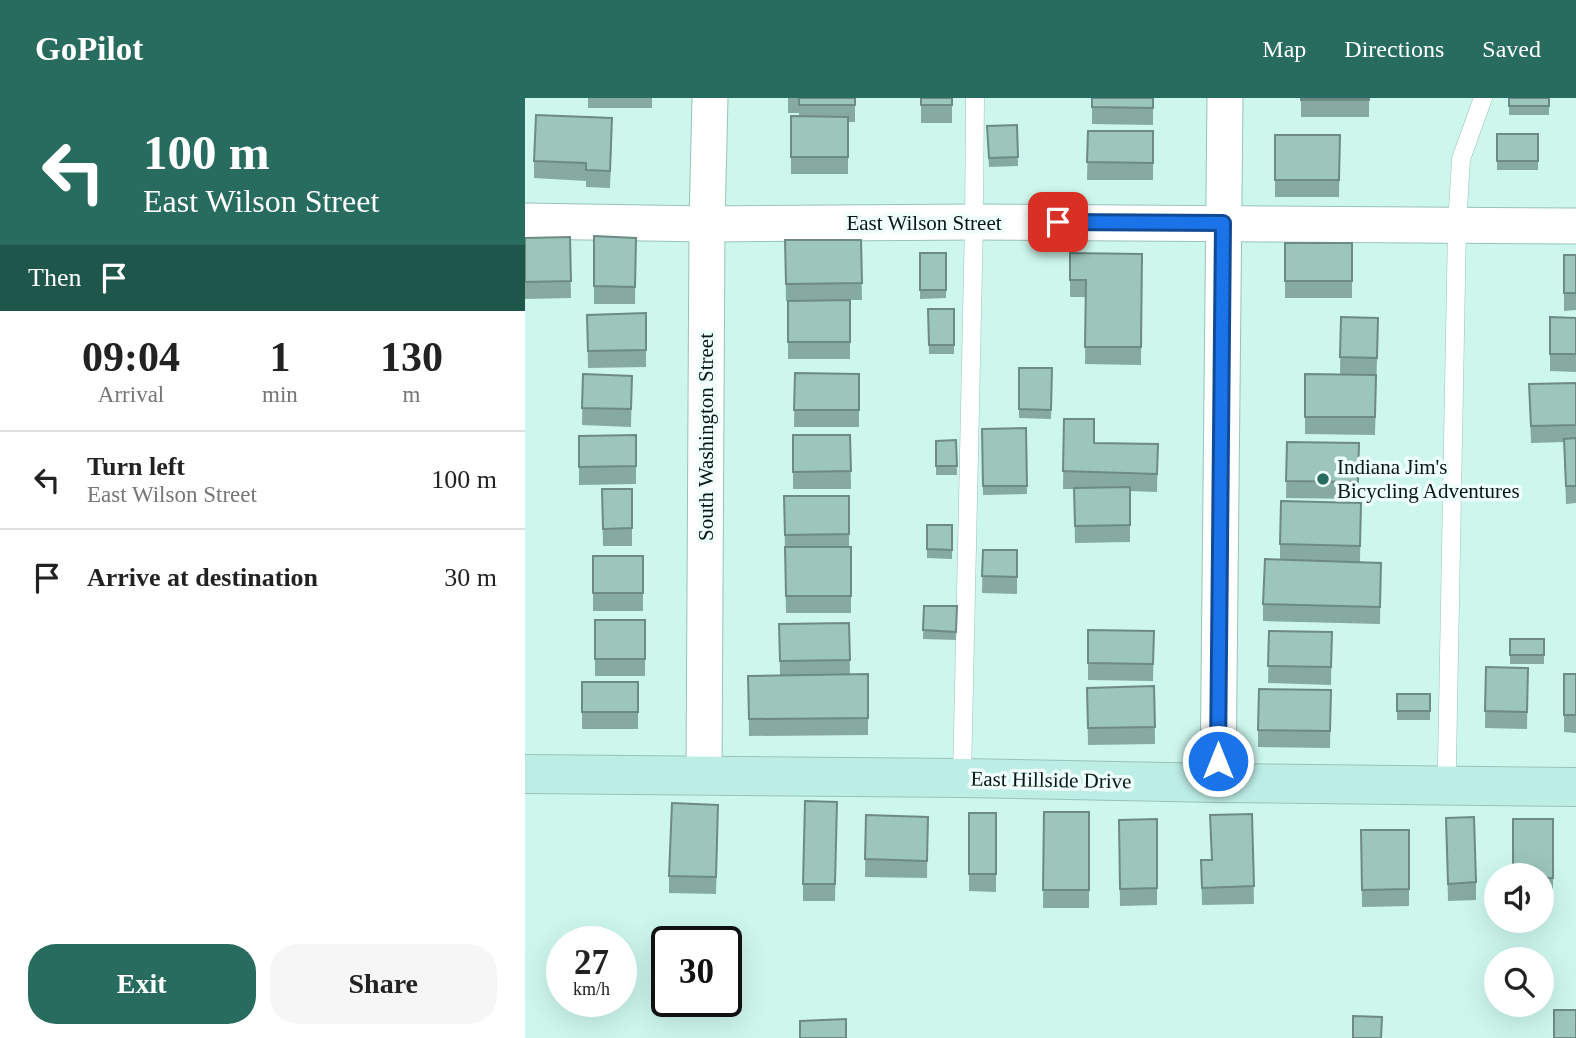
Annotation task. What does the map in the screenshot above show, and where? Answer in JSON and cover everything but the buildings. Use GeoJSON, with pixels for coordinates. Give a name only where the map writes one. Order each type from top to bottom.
{"type":"FeatureCollection","features":[{"type":"Feature","properties":{"kind":"main road","name":"East Hillside Drive"},"geometry":{"type":"LineString","coordinates":[[525,774],[1576,787]]}},
{"type":"Feature","properties":{"kind":"street","name":"South Washington Street"},"geometry":{"type":"LineString","coordinates":[[704,775],[707,224],[711,98]]}},
{"type":"Feature","properties":{"kind":"street"},"geometry":{"type":"LineString","coordinates":[[1218,783],[1225,98]]}},
{"type":"Feature","properties":{"kind":"street","name":"East Wilson Street"},"geometry":{"type":"LineString","coordinates":[[525,221],[707,224],[974,222],[1576,226]]}},
{"type":"Feature","properties":{"kind":"lane"},"geometry":{"type":"LineString","coordinates":[[962,778],[975,98]]}},
{"type":"Feature","properties":{"kind":"lane"},"geometry":{"type":"LineString","coordinates":[[1445,786],[1457,226],[1461,159],[1483,98]]}},
{"type":"Feature","properties":{"kind":"place","name":"Indiana Jim's Bicycling Adventures"},"geometry":{"type":"Point","coordinates":[1323,479]}},
{"type":"Feature","properties":{"kind":"route"},"geometry":{"type":"LineString","coordinates":[[1058,222],[1223,223],[1218,761]]}}]}
